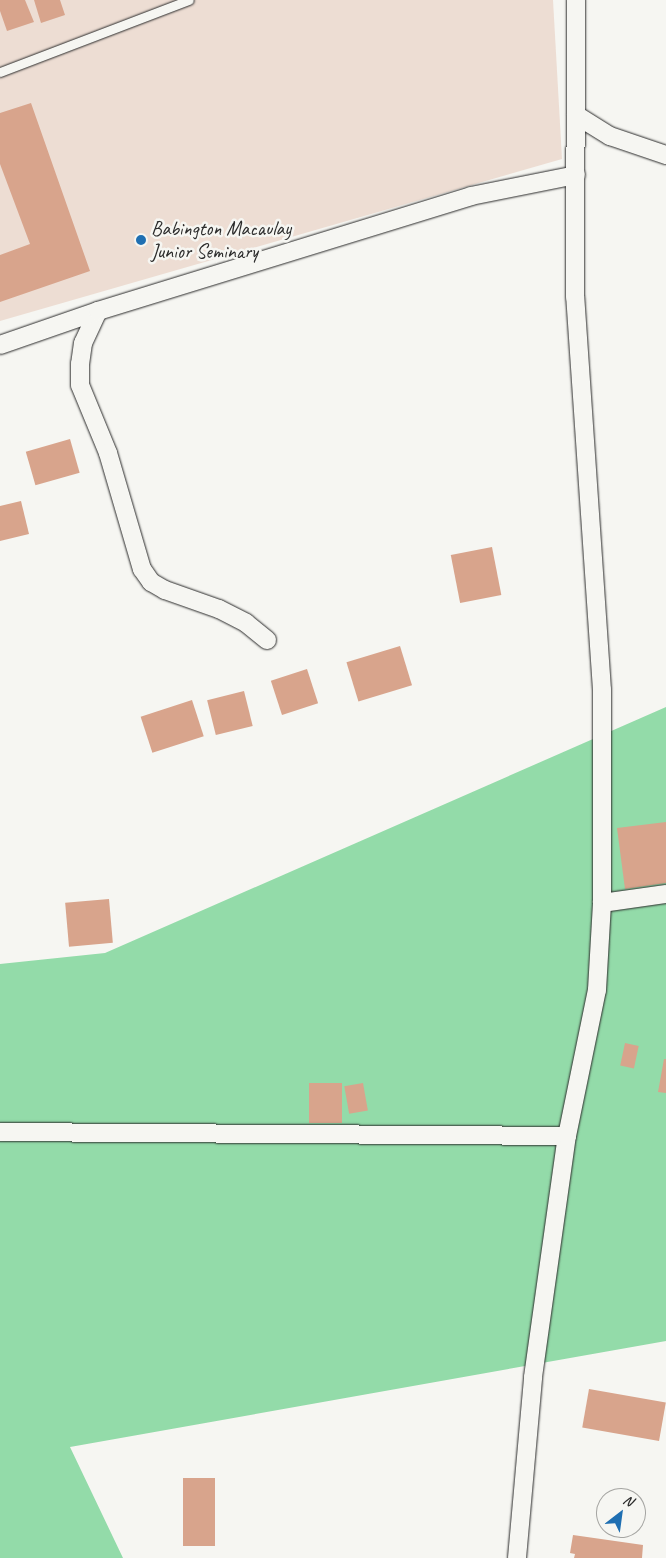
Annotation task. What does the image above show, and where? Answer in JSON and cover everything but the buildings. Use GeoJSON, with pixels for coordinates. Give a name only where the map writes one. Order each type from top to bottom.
{"type":"FeatureCollection","features":[{"type":"Feature","properties":{"kind":"street"},"geometry":{"type":"LineString","coordinates":[[516,1558],[534,1377],[567,1136],[597,990],[602,903],[602,690],[575,297],[576,0]]}},
{"type":"Feature","properties":{"kind":"street"},"geometry":{"type":"LineString","coordinates":[[576,115],[610,136],[666,155]]}},
{"type":"Feature","properties":{"kind":"street"},"geometry":{"type":"LineString","coordinates":[[0,345],[98,311],[471,196],[576,175]]}},
{"type":"Feature","properties":{"kind":"street"},"geometry":{"type":"LineString","coordinates":[[98,311],[83,343],[80,385],[108,453],[142,569],[150,582],[165,590],[219,609],[246,623],[267,640]]}},
{"type":"Feature","properties":{"kind":"street"},"geometry":{"type":"LineString","coordinates":[[602,903],[666,894]]}},
{"type":"Feature","properties":{"kind":"street"},"geometry":{"type":"LineString","coordinates":[[0,1132],[567,1136]]}},
{"type":"Feature","properties":{"kind":"lane"},"geometry":{"type":"LineString","coordinates":[[0,72],[189,0]]}},
{"type":"Feature","properties":{"kind":"shaded area","name":"Babington Macaulay Junior Seminary"},"geometry":{"type":"Polygon","coordinates":[[[0,0],[553,0],[562,159],[0,321],[0,0]]]}},
{"type":"Feature","properties":{"kind":"green space"},"geometry":{"type":"Polygon","coordinates":[[[666,707],[666,1341],[70,1447],[123,1558],[0,1558],[0,964],[105,953],[666,707]]]}},
{"type":"Feature","properties":{"kind":"place","name":"Babington Macaulay Junior Seminary"},"geometry":{"type":"Point","coordinates":[141,240]}}]}
